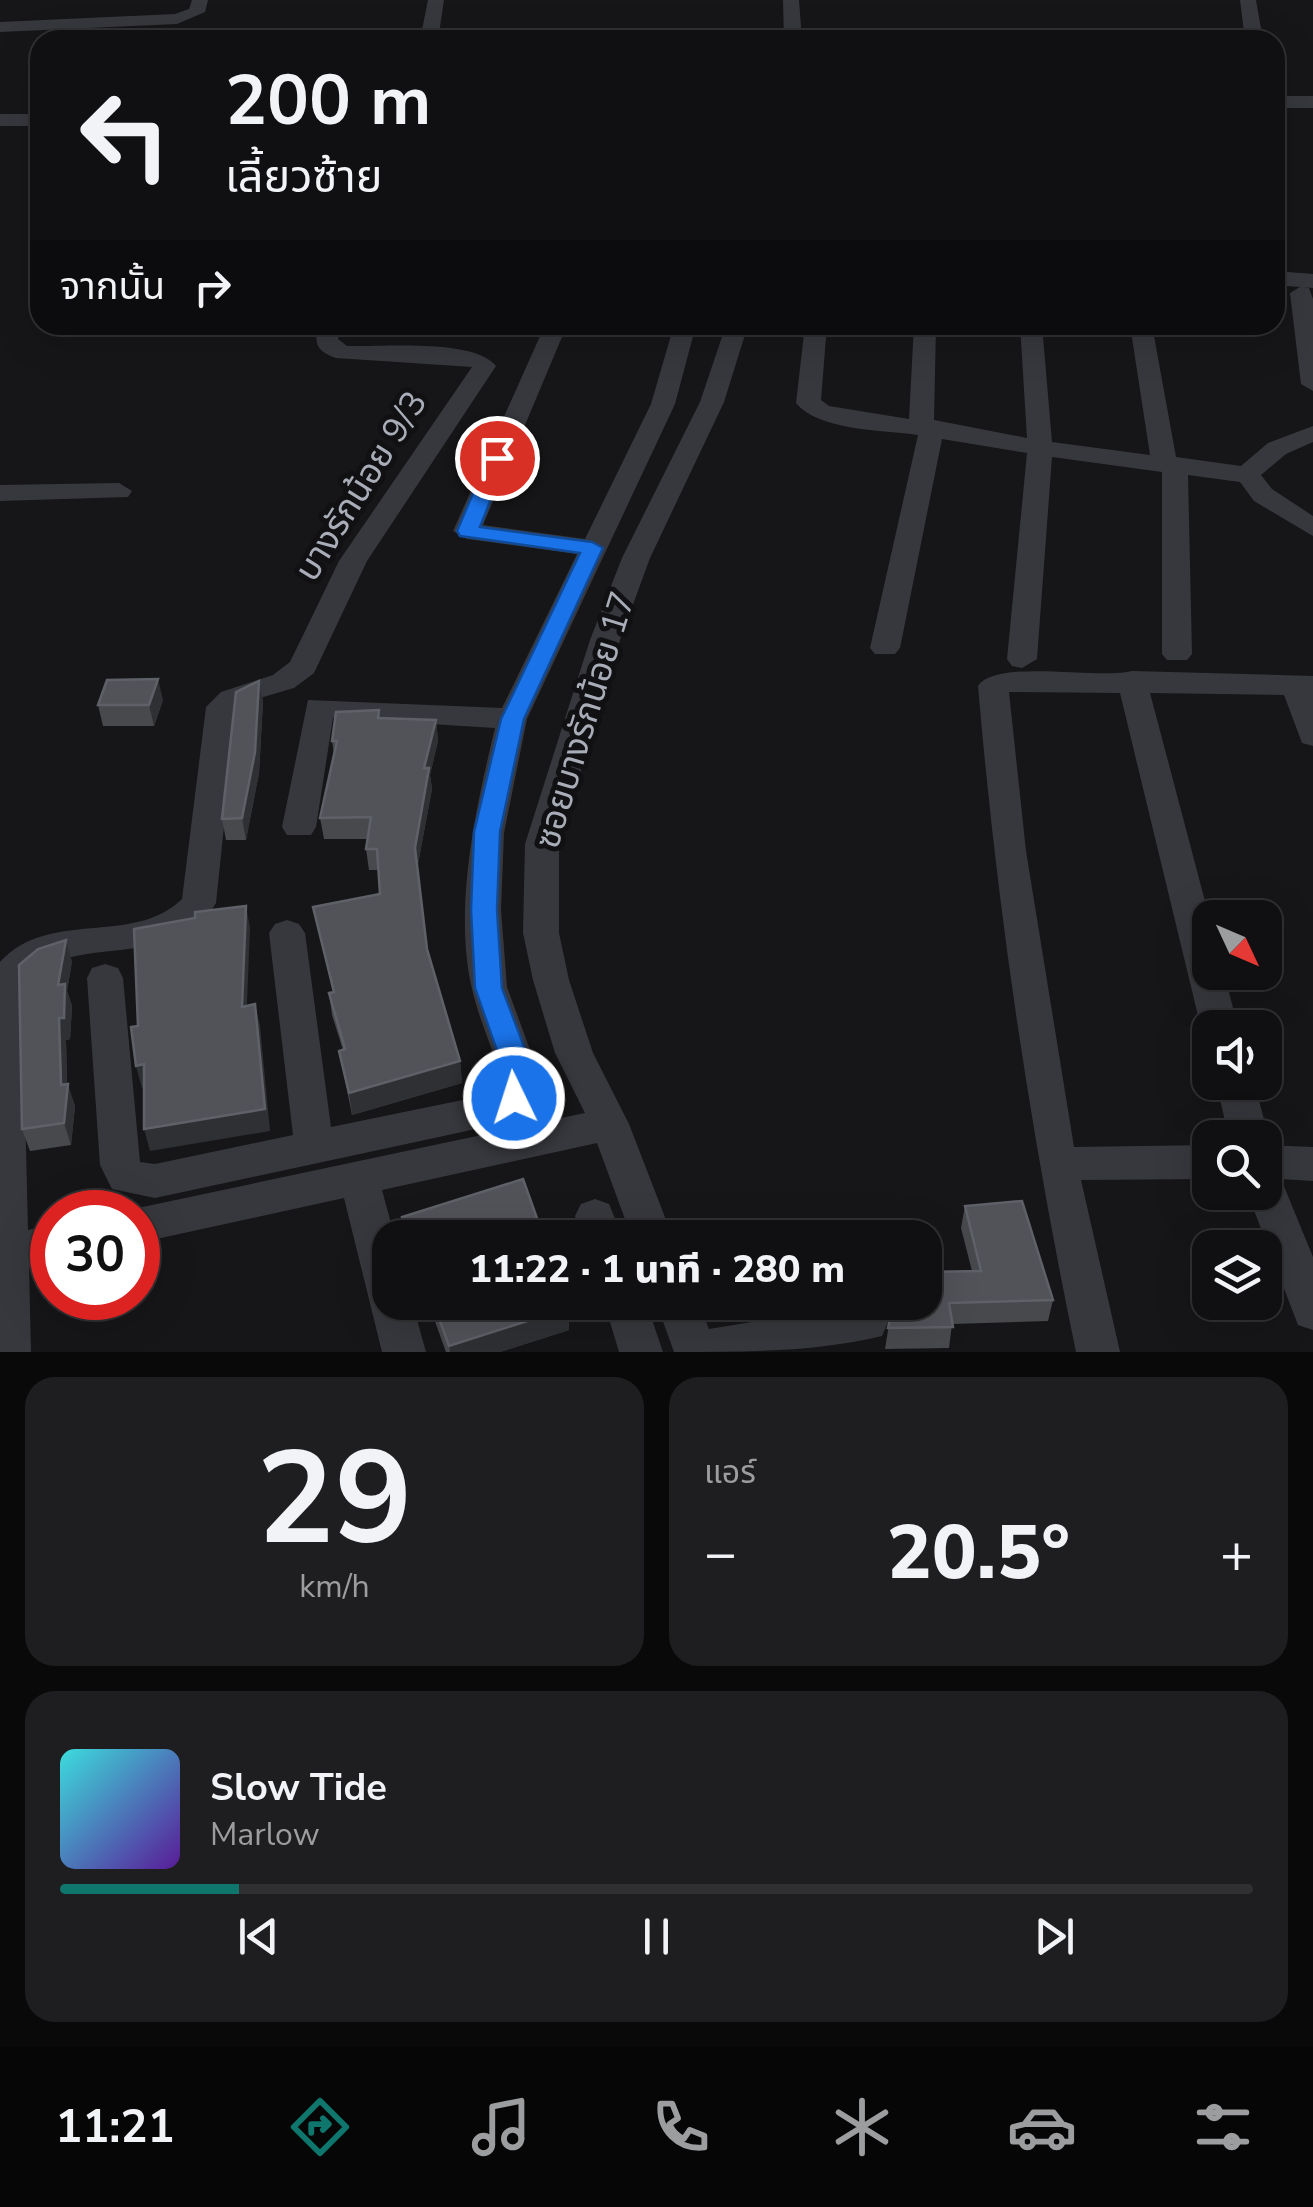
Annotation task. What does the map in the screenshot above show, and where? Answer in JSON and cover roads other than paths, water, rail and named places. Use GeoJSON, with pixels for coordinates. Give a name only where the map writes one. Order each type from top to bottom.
{"type":"FeatureCollection","features":[{"type":"Feature","properties":{"kind":"street"},"geometry":{"type":"LineString","coordinates":[[51,0],[52,24]]}},
{"type":"Feature","properties":{"kind":"street"},"geometry":{"type":"LineString","coordinates":[[0,27],[169,20],[196,12],[200,0]]}},
{"type":"Feature","properties":{"kind":"street"},"geometry":{"type":"LineString","coordinates":[[431,30],[436,0]]}},
{"type":"Feature","properties":{"kind":"street"},"geometry":{"type":"LineString","coordinates":[[792,0],[794,30]]}},
{"type":"Feature","properties":{"kind":"street"},"geometry":{"type":"LineString","coordinates":[[1248,0],[1252,30]]}},
{"type":"Feature","properties":{"kind":"street"},"geometry":{"type":"LineString","coordinates":[[1285,102],[1313,102]]}},
{"type":"Feature","properties":{"kind":"street"},"geometry":{"type":"LineString","coordinates":[[0,120],[30,120]]}},
{"type":"Feature","properties":{"kind":"street"},"geometry":{"type":"LineString","coordinates":[[1285,264],[1313,266]]}},
{"type":"Feature","properties":{"kind":"street"},"geometry":{"type":"LineString","coordinates":[[1307,287],[1313,384]]}},
{"type":"Feature","properties":{"kind":"street","name":"บางรักน้อย 9/3"},"geometry":{"type":"LineString","coordinates":[[9,1352],[3,1253],[4,982],[18,958],[45,945],[160,930],[186,921],[199,902],[221,707],[236,692],[292,680],[354,561],[484,366],[478,358],[464,356],[344,352],[330,348],[327,335]]}},
{"type":"Feature","properties":{"kind":"street"},"geometry":{"type":"LineString","coordinates":[[552,335],[468,531],[592,548]]}},
{"type":"Feature","properties":{"kind":"street"},"geometry":{"type":"LineString","coordinates":[[105,978],[120,1164],[126,1176],[155,1181],[314,1144],[490,1110],[514,1098],[520,1076],[488,988],[484,910],[487,832],[512,719],[664,404],[683,335]]}},
{"type":"Feature","properties":{"kind":"street","name":"ซอยบางรักน้อย 17"},"geometry":{"type":"LineString","coordinates":[[646,1220],[610,1124],[574,1053],[551,980],[542,933],[542,844],[605,640],[636,558],[712,402],[734,335]]}},
{"type":"Feature","properties":{"kind":"street"},"geometry":{"type":"LineString","coordinates":[[815,335],[808,403],[812,408],[1040,448],[1248,474],[1264,495],[1313,528]]}},
{"type":"Feature","properties":{"kind":"street"},"geometry":{"type":"LineString","coordinates":[[885,648],[927,426],[925,335]]}},
{"type":"Feature","properties":{"kind":"street"},"geometry":{"type":"LineString","coordinates":[[1022,659],[1040,448],[1031,335]]}},
{"type":"Feature","properties":{"kind":"street"},"geometry":{"type":"LineString","coordinates":[[1143,335],[1169,464],[1177,654]]}},
{"type":"Feature","properties":{"kind":"street"},"geometry":{"type":"LineString","coordinates":[[1248,474],[1259,459],[1278,446],[1313,434]]}},
{"type":"Feature","properties":{"kind":"street"},"geometry":{"type":"LineString","coordinates":[[0,493],[119,491]]}},
{"type":"Feature","properties":{"kind":"street"},"geometry":{"type":"LineString","coordinates":[[1132,680],[1215,1010]]}},
{"type":"Feature","properties":{"kind":"street"},"geometry":{"type":"LineString","coordinates":[[1098,1352],[1057,1164],[991,696],[993,686],[1004,682],[1132,680],[1304,686],[1313,736]]}},
{"type":"Feature","properties":{"kind":"street"},"geometry":{"type":"LineString","coordinates":[[299,827],[319,707],[512,719]]}},
{"type":"Feature","properties":{"kind":"street"},"geometry":{"type":"LineString","coordinates":[[287,933],[314,1144]]}},
{"type":"Feature","properties":{"kind":"street"},"geometry":{"type":"LineString","coordinates":[[160,1222],[360,1182],[610,1124]]}},
{"type":"Feature","properties":{"kind":"street"},"geometry":{"type":"LineString","coordinates":[[1057,1164],[1192,1162]]}},
{"type":"Feature","properties":{"kind":"street"},"geometry":{"type":"LineString","coordinates":[[1282,1163],[1313,1164]]}},
{"type":"Feature","properties":{"kind":"street"},"geometry":{"type":"LineString","coordinates":[[360,1182],[372,1228]]}},
{"type":"Feature","properties":{"kind":"street"},"geometry":{"type":"LineString","coordinates":[[1274,1210],[1313,1310]]}},
{"type":"Feature","properties":{"kind":"street"},"geometry":{"type":"LineString","coordinates":[[3,1253],[30,1248]]}},
{"type":"Feature","properties":{"kind":"street"},"geometry":{"type":"LineString","coordinates":[[396,1320],[404,1352]]}},
{"type":"Feature","properties":{"kind":"street"},"geometry":{"type":"LineString","coordinates":[[630,1320],[640,1352]]}},
{"type":"Feature","properties":{"kind":"street"},"geometry":{"type":"LineString","coordinates":[[685,1320],[696,1351],[867,1322]]}}]}
